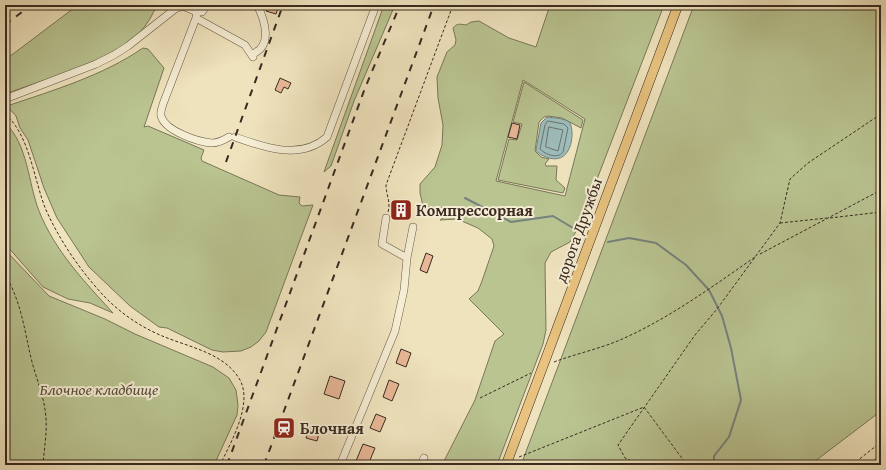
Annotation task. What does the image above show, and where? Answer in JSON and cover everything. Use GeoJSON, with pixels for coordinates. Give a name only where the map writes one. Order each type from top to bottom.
{"type":"FeatureCollection","features":[{"type":"Feature","properties":{"kind":"main road","name":"дорога Дружбы"},"geometry":{"type":"LineString","coordinates":[[506,465],[545,366],[678,5]]}},
{"type":"Feature","properties":{"kind":"street"},"geometry":{"type":"LineString","coordinates":[[207,5],[202,12],[196,15],[163,104],[162,117],[166,125],[174,130],[201,141],[216,142],[232,137],[283,151],[311,146],[327,137],[376,5]]}},
{"type":"Feature","properties":{"kind":"street"},"geometry":{"type":"LineString","coordinates":[[5,99],[96,64],[114,55],[178,7],[183,6],[245,45],[252,55],[262,48],[264,43],[264,23],[257,5]]}},
{"type":"Feature","properties":{"kind":"street"},"geometry":{"type":"LineString","coordinates":[[386,218],[382,244],[407,258]]}},
{"type":"Feature","properties":{"kind":"street"},"geometry":{"type":"LineString","coordinates":[[340,465],[395,331],[404,290],[407,258],[413,227]]}},
{"type":"Feature","properties":{"kind":"street"},"geometry":{"type":"LineString","coordinates":[[421,465],[424,458]]}},
{"type":"Feature","properties":{"kind":"path"},"geometry":{"type":"LineString","coordinates":[[386,218],[390,201],[387,196],[386,185],[454,5]]}},
{"type":"Feature","properties":{"kind":"path"},"geometry":{"type":"LineString","coordinates":[[5,114],[15,125],[26,148],[41,196],[52,224],[78,265],[91,282],[105,297],[130,318],[160,335],[193,347],[223,361],[232,368],[240,380],[245,393],[244,407],[220,465]]}},
{"type":"Feature","properties":{"kind":"path"},"geometry":{"type":"LineString","coordinates":[[640,465],[625,458],[618,445],[695,335],[758,255],[780,224],[790,179],[808,163],[881,114]]}},
{"type":"Feature","properties":{"kind":"path"},"geometry":{"type":"LineString","coordinates":[[545,366],[585,350],[620,340],[649,325],[709,290],[758,255],[881,190]]}},
{"type":"Feature","properties":{"kind":"path"},"geometry":{"type":"LineString","coordinates":[[780,224],[881,212]]}},
{"type":"Feature","properties":{"kind":"path"},"geometry":{"type":"LineString","coordinates":[[5,274],[15,292],[39,382],[46,418],[43,465]]}},
{"type":"Feature","properties":{"kind":"path"},"geometry":{"type":"LineString","coordinates":[[480,398],[532,373]]}},
{"type":"Feature","properties":{"kind":"path"},"geometry":{"type":"LineString","coordinates":[[518,457],[644,407]]}},
{"type":"Feature","properties":{"kind":"path"},"geometry":{"type":"LineString","coordinates":[[644,407],[687,465]]}},
{"type":"Feature","properties":{"kind":"path"},"geometry":{"type":"LineString","coordinates":[[852,465],[881,442]]}},
{"type":"Feature","properties":{"kind":"green space"},"geometry":{"type":"Polygon","coordinates":[[[78,5],[157,5],[141,31],[114,51],[58,76],[5,94],[5,60],[78,5]]]}},
{"type":"Feature","properties":{"kind":"green space"},"geometry":{"type":"Polygon","coordinates":[[[384,5],[395,5],[354,101],[331,166],[324,172],[384,5]]]}},
{"type":"Feature","properties":{"kind":"green space"},"geometry":{"type":"Polygon","coordinates":[[[550,5],[664,5],[579,226],[570,242],[551,252],[545,263],[546,330],[543,344],[497,465],[442,465],[475,400],[495,341],[504,334],[469,299],[478,291],[482,281],[494,246],[492,239],[478,228],[457,219],[440,220],[449,214],[443,208],[423,206],[420,193],[420,184],[435,167],[442,145],[443,125],[438,98],[437,77],[447,52],[455,45],[456,40],[453,28],[454,26],[460,24],[466,25],[471,22],[479,21],[509,38],[536,47],[550,5]],[[523,80],[496,181],[565,196],[585,119],[523,80]]]}},
{"type":"Feature","properties":{"kind":"green space"},"geometry":{"type":"Polygon","coordinates":[[[694,5],[881,5],[881,411],[810,465],[521,465],[694,5]]]}},
{"type":"Feature","properties":{"kind":"green space"},"geometry":{"type":"Polygon","coordinates":[[[143,48],[148,49],[164,68],[144,127],[148,126],[204,150],[201,158],[202,161],[279,195],[300,197],[299,203],[302,206],[313,205],[266,332],[259,341],[251,347],[241,351],[223,352],[212,350],[167,328],[159,327],[130,306],[89,267],[57,218],[44,188],[28,140],[20,128],[16,116],[7,106],[77,82],[111,67],[143,48]]]}},
{"type":"Feature","properties":{"kind":"green space"},"geometry":{"type":"Polygon","coordinates":[[[524,82],[583,120],[581,128],[562,118],[548,116],[544,117],[539,122],[535,151],[541,157],[549,159],[545,164],[546,166],[557,166],[556,180],[565,188],[563,193],[498,180],[509,139],[517,140],[522,124],[513,122],[524,82]]]}},
{"type":"Feature","properties":{"kind":"green space"},"geometry":{"type":"Polygon","coordinates":[[[5,123],[13,132],[23,153],[35,200],[53,239],[71,265],[113,313],[90,303],[68,299],[43,287],[7,246],[5,241],[5,123]]]}},
{"type":"Feature","properties":{"kind":"green space","name":"Блочное кладбище"},"geometry":{"type":"Polygon","coordinates":[[[8,253],[49,296],[213,367],[229,378],[236,390],[238,405],[237,415],[214,465],[5,465],[5,256],[8,253]]]}},
{"type":"Feature","properties":{"kind":"green space"},"geometry":{"type":"Polygon","coordinates":[[[881,455],[881,465],[868,465],[881,455]]]}},
{"type":"Feature","properties":{"kind":"water"},"geometry":{"type":"Polygon","coordinates":[[[547,117],[564,120],[569,122],[571,125],[571,144],[564,156],[557,159],[543,156],[536,150],[541,123],[547,117]]]}},
{"type":"Feature","properties":{"kind":"building"},"geometry":{"type":"Polygon","coordinates":[[[268,5],[279,5],[276,14],[266,11],[268,5]]]}},
{"type":"Feature","properties":{"kind":"building"},"geometry":{"type":"Polygon","coordinates":[[[280,78],[291,83],[288,89],[284,87],[281,93],[275,90],[280,78]]]}},
{"type":"Feature","properties":{"kind":"building"},"geometry":{"type":"Polygon","coordinates":[[[512,123],[520,125],[517,139],[508,137],[512,123]]]}},
{"type":"Feature","properties":{"kind":"building","name":"Компрессорная"},"geometry":{"type":"Polygon","coordinates":[[[399,203],[408,206],[404,218],[394,215],[399,203]]]}},
{"type":"Feature","properties":{"kind":"building"},"geometry":{"type":"Polygon","coordinates":[[[426,253],[433,256],[427,273],[420,270],[426,253]]]}},
{"type":"Feature","properties":{"kind":"building"},"geometry":{"type":"Polygon","coordinates":[[[401,349],[411,353],[406,367],[396,363],[401,349]]]}},
{"type":"Feature","properties":{"kind":"building"},"geometry":{"type":"Polygon","coordinates":[[[330,376],[345,381],[339,399],[324,394],[330,376]]]}},
{"type":"Feature","properties":{"kind":"building"},"geometry":{"type":"Polygon","coordinates":[[[389,380],[399,384],[392,401],[383,397],[389,380]]]}},
{"type":"Feature","properties":{"kind":"building"},"geometry":{"type":"Polygon","coordinates":[[[376,414],[386,418],[380,432],[370,428],[376,414]]]}},
{"type":"Feature","properties":{"kind":"building"},"geometry":{"type":"Polygon","coordinates":[[[315,425],[321,427],[317,441],[306,438],[310,426],[315,427],[315,425]]]}},
{"type":"Feature","properties":{"kind":"building"},"geometry":{"type":"Polygon","coordinates":[[[363,444],[375,448],[368,465],[356,461],[363,444]]]}},
{"type":"Feature","properties":{"kind":"waterway"},"geometry":{"type":"LineString","coordinates":[[465,198],[511,222],[553,216],[588,237]]}},
{"type":"Feature","properties":{"kind":"waterway"},"geometry":{"type":"LineString","coordinates":[[608,242],[629,238],[656,243],[686,265],[709,290],[722,316],[731,348],[741,400],[729,437],[714,456],[714,465]]}},
{"type":"Feature","properties":{"kind":"railway"},"geometry":{"type":"LineString","coordinates":[[5,25],[31,5]]}},
{"type":"Feature","properties":{"kind":"railway"},"geometry":{"type":"LineString","coordinates":[[226,162],[283,5]]}},
{"type":"Feature","properties":{"kind":"railway"},"geometry":{"type":"LineString","coordinates":[[227,465],[365,88],[400,5]]}},
{"type":"Feature","properties":{"kind":"railway"},"geometry":{"type":"LineString","coordinates":[[264,465],[434,5]]}},
{"type":"Feature","properties":{"kind":"place","name":"Компрессорная"},"geometry":{"type":"Point","coordinates":[401,210]}},
{"type":"Feature","properties":{"kind":"place","name":"Блочная"},"geometry":{"type":"Point","coordinates":[284,428]}}]}
